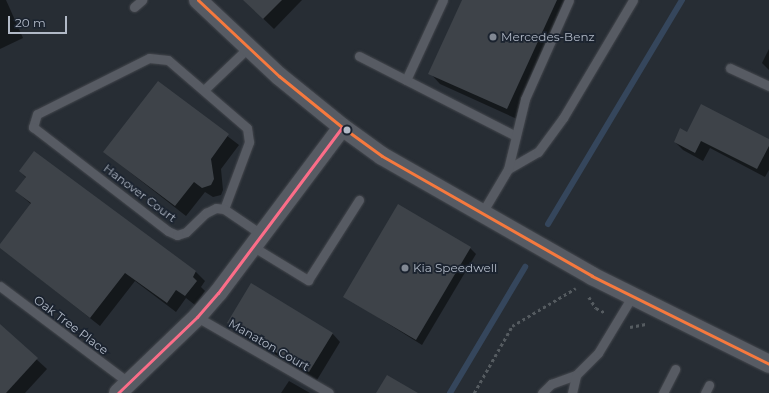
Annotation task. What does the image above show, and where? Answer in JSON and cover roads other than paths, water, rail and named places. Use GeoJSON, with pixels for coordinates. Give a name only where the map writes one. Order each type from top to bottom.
{"type":"FeatureCollection","features":[{"type":"Feature","properties":{"kind":"street"},"geometry":{"type":"LineString","coordinates":[[198,0],[248,48],[342,127],[382,156],[592,276],[633,295],[769,364]]}},
{"type":"Feature","properties":{"kind":"street"},"geometry":{"type":"LineString","coordinates":[[123,388],[197,317],[342,127]]}},
{"type":"Feature","properties":{"kind":"lane"},"geometry":{"type":"LineString","coordinates":[[134,7],[142,0]]}},
{"type":"Feature","properties":{"kind":"lane"},"geometry":{"type":"LineString","coordinates":[[406,80],[443,0]]}},
{"type":"Feature","properties":{"kind":"lane"},"geometry":{"type":"LineString","coordinates":[[482,213],[508,169],[525,98],[569,0]]}},
{"type":"Feature","properties":{"kind":"lane"},"geometry":{"type":"LineString","coordinates":[[508,169],[538,152],[563,118],[633,0]]}},
{"type":"Feature","properties":{"kind":"lane"},"geometry":{"type":"LineString","coordinates":[[248,48],[204,90],[248,128],[249,142],[224,209],[257,240],[308,280],[359,200]]}},
{"type":"Feature","properties":{"kind":"lane"},"geometry":{"type":"LineString","coordinates":[[359,56],[516,136]]}},
{"type":"Feature","properties":{"kind":"lane","name":"Hanover Court"},"geometry":{"type":"LineString","coordinates":[[204,90],[168,60],[149,58],[37,114],[33,127],[168,231],[177,235],[186,232],[206,213],[216,208],[224,209]]}},
{"type":"Feature","properties":{"kind":"lane"},"geometry":{"type":"LineString","coordinates":[[730,68],[769,86]]}},
{"type":"Feature","properties":{"kind":"lane","name":"Oak Tree Place"},"geometry":{"type":"LineString","coordinates":[[0,286],[123,388]]}},
{"type":"Feature","properties":{"kind":"lane"},"geometry":{"type":"LineString","coordinates":[[542,393],[551,384],[576,375],[598,353],[633,295]]}},
{"type":"Feature","properties":{"kind":"lane","name":"Manaton Court"},"geometry":{"type":"LineString","coordinates":[[197,317],[329,393]]}},
{"type":"Feature","properties":{"kind":"lane"},"geometry":{"type":"LineString","coordinates":[[663,393],[675,369]]}},
{"type":"Feature","properties":{"kind":"lane"},"geometry":{"type":"LineString","coordinates":[[572,393],[576,375]]}},
{"type":"Feature","properties":{"kind":"waterway"},"geometry":{"type":"LineString","coordinates":[[548,224],[682,0]]}},
{"type":"Feature","properties":{"kind":"waterway"},"geometry":{"type":"LineString","coordinates":[[450,393],[525,267]]}},
{"type":"Feature","properties":{"kind":"place","name":"Mercedes-Benz"},"geometry":{"type":"Point","coordinates":[493,37]}},
{"type":"Feature","properties":{"kind":"place","name":"Kia Speedwell"},"geometry":{"type":"Point","coordinates":[405,268]}}]}
